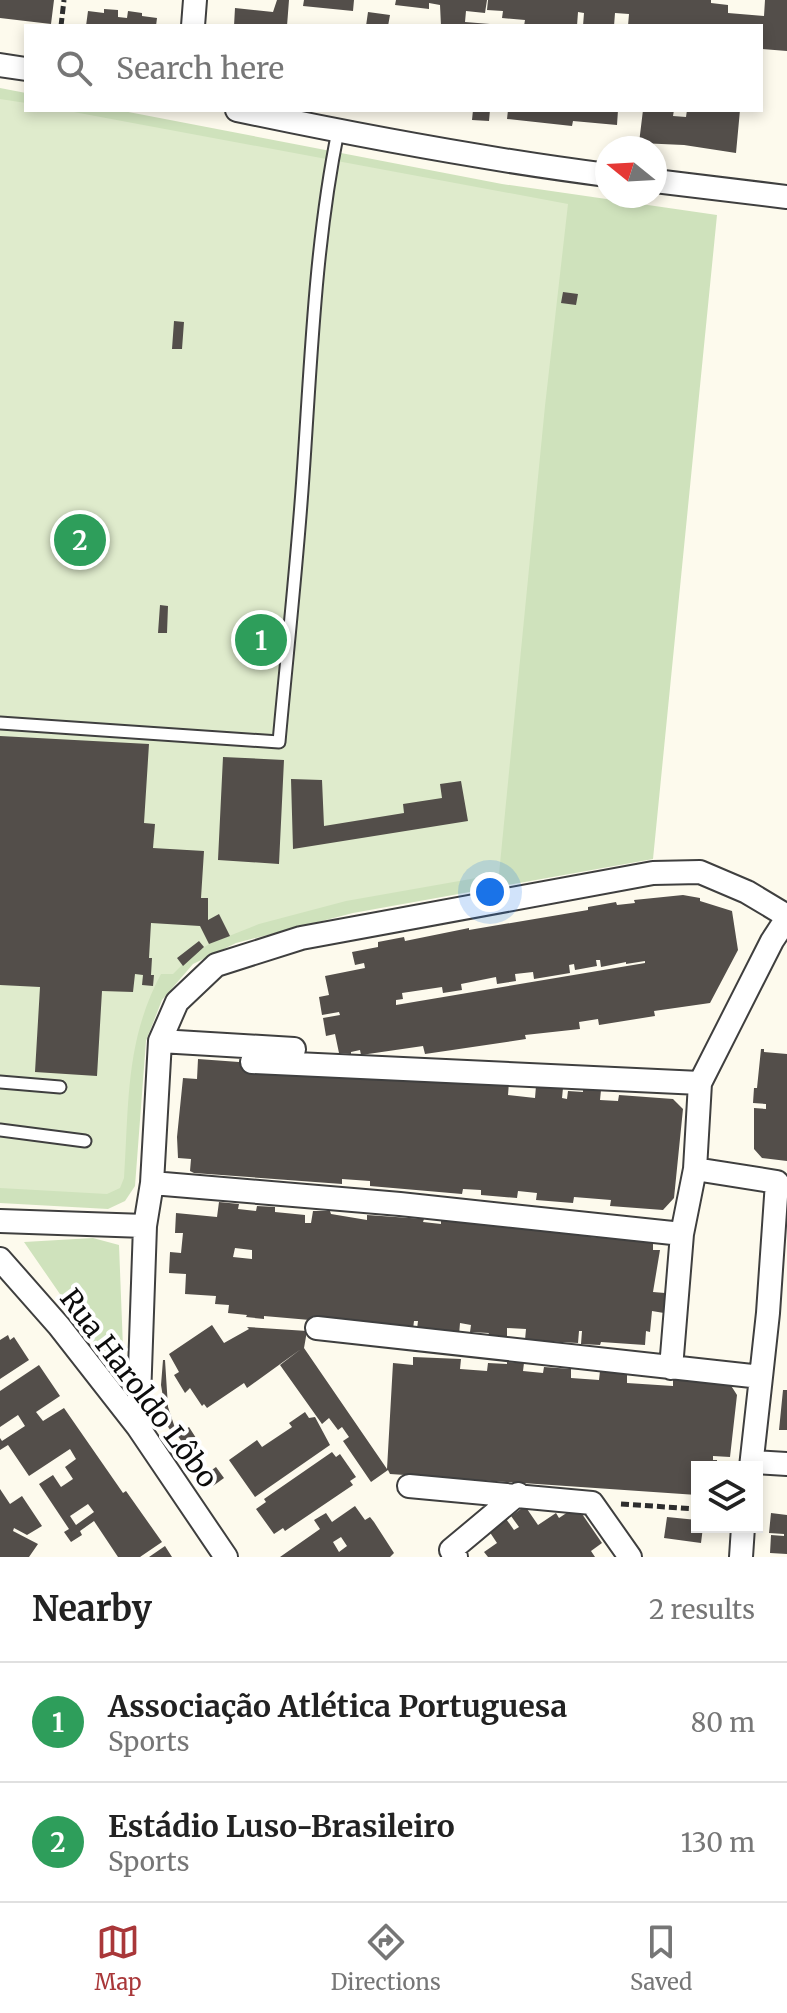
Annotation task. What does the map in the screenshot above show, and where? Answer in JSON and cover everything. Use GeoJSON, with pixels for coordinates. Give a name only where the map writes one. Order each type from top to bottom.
{"type":"FeatureCollection","features":[{"type":"Feature","properties":{"kind":"street"},"geometry":{"type":"LineString","coordinates":[[193,24],[195,0]]}},
{"type":"Feature","properties":{"kind":"street"},"geometry":{"type":"LineString","coordinates":[[0,65],[24,69]]}},
{"type":"Feature","properties":{"kind":"street"},"geometry":{"type":"LineString","coordinates":[[247,112],[338,131],[595,173]]}},
{"type":"Feature","properties":{"kind":"street"},"geometry":{"type":"LineString","coordinates":[[667,182],[787,197]]}},
{"type":"Feature","properties":{"kind":"street"},"geometry":{"type":"LineString","coordinates":[[138,1427],[145,1226],[152,1183],[160,1041],[177,1002],[216,965],[301,938],[653,873],[700,872],[747,892],[787,917],[700,1083],[695,1169],[682,1234],[671,1368]]}},
{"type":"Feature","properties":{"kind":"street"},"geometry":{"type":"LineString","coordinates":[[160,1041],[315,1051]]}},
{"type":"Feature","properties":{"kind":"street"},"geometry":{"type":"LineString","coordinates":[[252,1062],[700,1083]]}},
{"type":"Feature","properties":{"kind":"street"},"geometry":{"type":"LineString","coordinates":[[695,1169],[782,1182],[778,1314],[761,1377],[752,1461]]}},
{"type":"Feature","properties":{"kind":"street"},"geometry":{"type":"LineString","coordinates":[[152,1183],[400,1204],[682,1234]]}},
{"type":"Feature","properties":{"kind":"street"},"geometry":{"type":"LineString","coordinates":[[0,1221],[145,1226]]}},
{"type":"Feature","properties":{"kind":"street","name":"Rua Haroldo Lôbo"},"geometry":{"type":"LineString","coordinates":[[0,1259],[59,1326],[138,1427],[226,1557]]}},
{"type":"Feature","properties":{"kind":"street"},"geometry":{"type":"LineString","coordinates":[[317,1328],[761,1377]]}},
{"type":"Feature","properties":{"kind":"street"},"geometry":{"type":"LineString","coordinates":[[763,1464],[787,1464]]}},
{"type":"Feature","properties":{"kind":"street"},"geometry":{"type":"LineString","coordinates":[[409,1486],[592,1503],[630,1557]]}},
{"type":"Feature","properties":{"kind":"street"},"geometry":{"type":"LineString","coordinates":[[456,1557],[451,1550],[518,1494]]}},
{"type":"Feature","properties":{"kind":"street"},"geometry":{"type":"LineString","coordinates":[[741,1557],[743,1533]]}},
{"type":"Feature","properties":{"kind":"lane"},"geometry":{"type":"LineString","coordinates":[[0,723],[279,742],[312,343],[325,213],[338,131]]}},
{"type":"Feature","properties":{"kind":"lane"},"geometry":{"type":"LineString","coordinates":[[0,1082],[60,1087]]}},
{"type":"Feature","properties":{"kind":"lane"},"geometry":{"type":"LineString","coordinates":[[0,1130],[85,1141]]}},
{"type":"Feature","properties":{"kind":"path"},"geometry":{"type":"LineString","coordinates":[[61,24],[64,0]]}},
{"type":"Feature","properties":{"kind":"path"},"geometry":{"type":"LineString","coordinates":[[592,1503],[691,1509]]}},
{"type":"Feature","properties":{"kind":"green space"},"geometry":{"type":"Polygon","coordinates":[[[0,88],[24,93],[24,112],[128,112],[502,184],[595,197],[595,208],[667,208],[717,215],[653,859],[353,913],[236,943],[193,964],[162,1000],[146,1041],[135,1186],[125,1201],[108,1209],[0,1203],[0,88]]]}},
{"type":"Feature","properties":{"kind":"green space"},"geometry":{"type":"Polygon","coordinates":[[[0,99],[24,103],[24,112],[74,112],[568,204],[499,874],[346,901],[259,924],[209,944],[173,974],[161,974],[149,999],[135,1049],[128,1099],[124,1178],[120,1188],[107,1194],[0,1188],[0,99]]]}},
{"type":"Feature","properties":{"kind":"green space"},"geometry":{"type":"Polygon","coordinates":[[[93,1238],[119,1245],[123,1348],[100,1352],[24,1242],[93,1238]]]}},
{"type":"Feature","properties":{"kind":"building"},"geometry":{"type":"Polygon","coordinates":[[[0,0],[54,0],[51,24],[0,18],[0,0]]]}},
{"type":"Feature","properties":{"kind":"building"},"geometry":{"type":"Polygon","coordinates":[[[277,0],[289,0],[287,24],[234,24],[235,8],[273,12],[277,0]]]}},
{"type":"Feature","properties":{"kind":"building"},"geometry":{"type":"Polygon","coordinates":[[[304,0],[354,0],[353,11],[303,6],[304,0]]]}},
{"type":"Feature","properties":{"kind":"building"},"geometry":{"type":"Polygon","coordinates":[[[396,0],[487,0],[485,13],[466,11],[465,22],[490,24],[441,24],[440,5],[429,3],[429,9],[395,5],[396,0]]]}},
{"type":"Feature","properties":{"kind":"building"},"geometry":{"type":"Polygon","coordinates":[[[488,0],[711,0],[711,3],[728,5],[728,13],[764,16],[765,0],[787,0],[787,51],[763,49],[763,24],[628,24],[629,14],[615,13],[614,24],[583,24],[584,13],[578,12],[577,24],[524,24],[525,20],[502,18],[503,11],[487,10],[488,0]]]}},
{"type":"Feature","properties":{"kind":"building"},"geometry":{"type":"Polygon","coordinates":[[[104,9],[118,10],[118,17],[127,18],[128,11],[142,13],[142,16],[157,18],[156,24],[86,24],[88,11],[104,13],[104,9]]]}},
{"type":"Feature","properties":{"kind":"building"},"geometry":{"type":"Polygon","coordinates":[[[368,12],[390,15],[388,24],[366,24],[368,12]]]}},
{"type":"Feature","properties":{"kind":"building"},"geometry":{"type":"Polygon","coordinates":[[[473,112],[490,112],[489,121],[472,120],[473,112]]]}},
{"type":"Feature","properties":{"kind":"building"},"geometry":{"type":"Polygon","coordinates":[[[508,112],[618,112],[617,125],[573,121],[572,126],[507,119],[508,112]]]}},
{"type":"Feature","properties":{"kind":"building"},"geometry":{"type":"Polygon","coordinates":[[[643,112],[674,112],[673,116],[686,117],[687,112],[740,112],[736,153],[667,144],[667,136],[640,136],[643,112]]]}},
{"type":"Feature","properties":{"kind":"building"},"geometry":{"type":"Polygon","coordinates":[[[563,292],[578,294],[576,305],[561,303],[563,292]]]}},
{"type":"Feature","properties":{"kind":"building"},"geometry":{"type":"Polygon","coordinates":[[[174,321],[184,322],[182,349],[172,349],[174,321]]]}},
{"type":"Feature","properties":{"kind":"building"},"geometry":{"type":"Polygon","coordinates":[[[160,605],[168,606],[167,633],[158,633],[160,605]]]}},
{"type":"Feature","properties":{"kind":"building"},"geometry":{"type":"Polygon","coordinates":[[[0,736],[149,744],[144,823],[155,824],[153,848],[204,851],[201,898],[208,898],[208,920],[219,914],[230,936],[209,944],[200,926],[151,923],[149,958],[152,958],[153,986],[142,985],[143,975],[135,974],[133,992],[102,991],[97,1076],[35,1072],[40,987],[0,985],[0,736]]]}},
{"type":"Feature","properties":{"kind":"building"},"geometry":{"type":"Polygon","coordinates":[[[223,757],[284,760],[279,864],[218,860],[223,757]]]}},
{"type":"Feature","properties":{"kind":"building"},"geometry":{"type":"Polygon","coordinates":[[[291,779],[322,780],[324,826],[404,813],[403,804],[442,798],[440,784],[461,781],[468,821],[293,849],[291,779]]]}},
{"type":"Feature","properties":{"kind":"building"},"geometry":{"type":"Polygon","coordinates":[[[683,895],[700,898],[700,901],[732,911],[738,950],[710,1003],[654,1011],[655,1016],[599,1025],[598,1019],[579,1022],[580,1029],[525,1035],[526,1039],[425,1054],[423,1046],[361,1055],[360,1050],[351,1054],[339,1053],[335,1034],[326,1036],[323,1018],[340,1015],[339,1012],[322,1015],[319,997],[329,995],[325,976],[365,968],[364,963],[355,965],[352,952],[378,947],[378,942],[404,937],[405,941],[588,910],[588,907],[616,902],[617,905],[635,903],[634,900],[683,895]],[[596,960],[597,966],[575,970],[574,964],[569,965],[570,973],[534,979],[533,972],[515,974],[516,981],[497,984],[496,977],[461,984],[462,990],[443,993],[442,987],[402,993],[403,999],[396,1000],[396,1005],[645,963],[626,962],[601,967],[600,960],[596,960]]]}},
{"type":"Feature","properties":{"kind":"building"},"geometry":{"type":"Polygon","coordinates":[[[199,941],[204,947],[183,966],[177,958],[199,941]]]}},
{"type":"Feature","properties":{"kind":"building"},"geometry":{"type":"Polygon","coordinates":[[[761,1049],[787,1054],[787,1161],[762,1158],[754,1149],[754,1108],[766,1109],[766,1104],[753,1103],[761,1049]]]}},
{"type":"Feature","properties":{"kind":"building"},"geometry":{"type":"Polygon","coordinates":[[[198,1059],[509,1082],[508,1095],[535,1098],[536,1086],[563,1088],[562,1098],[567,1099],[568,1091],[583,1092],[583,1088],[601,1090],[600,1100],[618,1101],[619,1095],[673,1099],[683,1109],[674,1198],[663,1210],[610,1206],[611,1200],[574,1197],[573,1203],[536,1200],[537,1193],[518,1191],[517,1198],[481,1195],[481,1190],[463,1189],[462,1194],[370,1186],[370,1181],[342,1179],[342,1184],[194,1173],[190,1171],[191,1159],[178,1158],[177,1137],[183,1078],[197,1079],[198,1059]]]}},
{"type":"Feature","properties":{"kind":"building"},"geometry":{"type":"Polygon","coordinates":[[[219,1202],[239,1204],[238,1209],[256,1211],[257,1206],[275,1207],[275,1212],[305,1215],[305,1223],[311,1223],[313,1211],[330,1211],[331,1214],[367,1220],[367,1215],[424,1219],[423,1222],[441,1224],[441,1220],[590,1232],[590,1237],[609,1238],[609,1233],[653,1237],[653,1250],[660,1250],[653,1292],[665,1293],[664,1313],[652,1311],[645,1345],[581,1344],[582,1331],[579,1331],[578,1343],[525,1340],[526,1329],[507,1328],[507,1337],[470,1332],[471,1325],[460,1323],[459,1335],[417,1329],[418,1321],[414,1321],[413,1329],[246,1317],[228,1313],[229,1305],[215,1304],[216,1296],[185,1294],[186,1274],[169,1273],[170,1252],[181,1253],[183,1233],[175,1233],[176,1213],[217,1217],[219,1202]],[[235,1248],[233,1257],[252,1259],[252,1250],[235,1248]]]}},
{"type":"Feature","properties":{"kind":"building"},"geometry":{"type":"Polygon","coordinates":[[[212,1325],[224,1343],[249,1329],[247,1327],[307,1331],[304,1348],[387,1469],[393,1363],[413,1365],[413,1357],[461,1359],[460,1369],[487,1371],[488,1363],[507,1362],[524,1363],[523,1371],[543,1373],[544,1367],[571,1369],[571,1378],[599,1380],[600,1371],[627,1373],[627,1383],[673,1386],[673,1379],[730,1384],[737,1395],[730,1457],[713,1456],[713,1460],[717,1461],[691,1461],[691,1495],[390,1474],[388,1470],[371,1482],[343,1441],[349,1437],[342,1427],[338,1430],[329,1418],[322,1424],[280,1365],[301,1349],[247,1388],[244,1383],[207,1408],[204,1404],[202,1406],[190,1388],[185,1393],[174,1375],[179,1372],[169,1354],[212,1325]]]}},
{"type":"Feature","properties":{"kind":"building"},"geometry":{"type":"Polygon","coordinates":[[[8,1335],[10,1340],[14,1337],[29,1360],[0,1379],[0,1340],[8,1335]]]}},
{"type":"Feature","properties":{"kind":"building"},"geometry":{"type":"Polygon","coordinates":[[[163,1360],[168,1407],[177,1434],[174,1436],[163,1419],[166,1415],[161,1385],[163,1360]]]}},
{"type":"Feature","properties":{"kind":"building"},"geometry":{"type":"Polygon","coordinates":[[[39,1365],[60,1396],[36,1412],[43,1421],[64,1408],[123,1493],[126,1491],[162,1542],[140,1557],[118,1557],[94,1521],[71,1542],[64,1532],[69,1529],[39,1484],[53,1475],[61,1487],[73,1479],[65,1467],[76,1459],[70,1449],[29,1476],[8,1445],[0,1450],[0,1438],[2,1441],[25,1426],[18,1415],[0,1427],[0,1391],[39,1365]],[[88,1504],[70,1516],[76,1525],[94,1512],[88,1504]]]}},
{"type":"Feature","properties":{"kind":"building"},"geometry":{"type":"Polygon","coordinates":[[[783,1390],[787,1390],[787,1430],[779,1430],[783,1390]]]}},
{"type":"Feature","properties":{"kind":"building"},"geometry":{"type":"Polygon","coordinates":[[[305,1412],[309,1418],[315,1417],[330,1445],[255,1497],[229,1460],[257,1440],[262,1447],[292,1427],[289,1423],[305,1412]]]}},
{"type":"Feature","properties":{"kind":"building"},"geometry":{"type":"Polygon","coordinates":[[[189,1427],[196,1438],[185,1446],[177,1435],[189,1427]]]}},
{"type":"Feature","properties":{"kind":"building"},"geometry":{"type":"Polygon","coordinates":[[[198,1442],[205,1451],[194,1458],[188,1450],[198,1442]]]}},
{"type":"Feature","properties":{"kind":"building"},"geometry":{"type":"Polygon","coordinates":[[[332,1452],[336,1457],[340,1454],[356,1477],[350,1481],[353,1485],[285,1531],[283,1528],[274,1534],[256,1509],[266,1502],[264,1499],[332,1452]]]}},
{"type":"Feature","properties":{"kind":"building"},"geometry":{"type":"Polygon","coordinates":[[[216,1467],[224,1478],[213,1486],[205,1475],[216,1467]]]}},
{"type":"Feature","properties":{"kind":"building"},"geometry":{"type":"Polygon","coordinates":[[[0,1489],[10,1504],[22,1496],[42,1526],[27,1535],[14,1528],[13,1531],[38,1544],[29,1557],[0,1557],[0,1489]]]}},
{"type":"Feature","properties":{"kind":"building"},"geometry":{"type":"Polygon","coordinates":[[[355,1506],[365,1520],[370,1517],[394,1553],[390,1557],[280,1557],[320,1529],[314,1520],[326,1513],[332,1522],[355,1506]],[[341,1537],[333,1542],[339,1552],[347,1546],[341,1537]]]}},
{"type":"Feature","properties":{"kind":"building"},"geometry":{"type":"Polygon","coordinates":[[[525,1506],[538,1525],[556,1513],[559,1518],[571,1510],[580,1511],[602,1543],[591,1551],[595,1557],[488,1557],[484,1552],[497,1543],[489,1531],[504,1516],[514,1530],[519,1527],[511,1516],[525,1506]]]}},
{"type":"Feature","properties":{"kind":"building"},"geometry":{"type":"Polygon","coordinates":[[[771,1513],[787,1515],[787,1554],[770,1553],[771,1535],[784,1536],[769,1533],[771,1513]]]}},
{"type":"Feature","properties":{"kind":"building"},"geometry":{"type":"Polygon","coordinates":[[[667,1517],[691,1519],[691,1533],[702,1533],[701,1543],[664,1538],[667,1517]]]}},
{"type":"Feature","properties":{"kind":"building"},"geometry":{"type":"Polygon","coordinates":[[[165,1546],[172,1557],[149,1557],[165,1546]]]}},
{"type":"Feature","properties":{"kind":"place","name":"Estádio Luso-Brasileiro"},"geometry":{"type":"Point","coordinates":[80,540]}},
{"type":"Feature","properties":{"kind":"place","name":"Associação Atlética Portuguesa"},"geometry":{"type":"Point","coordinates":[261,640]}}]}
